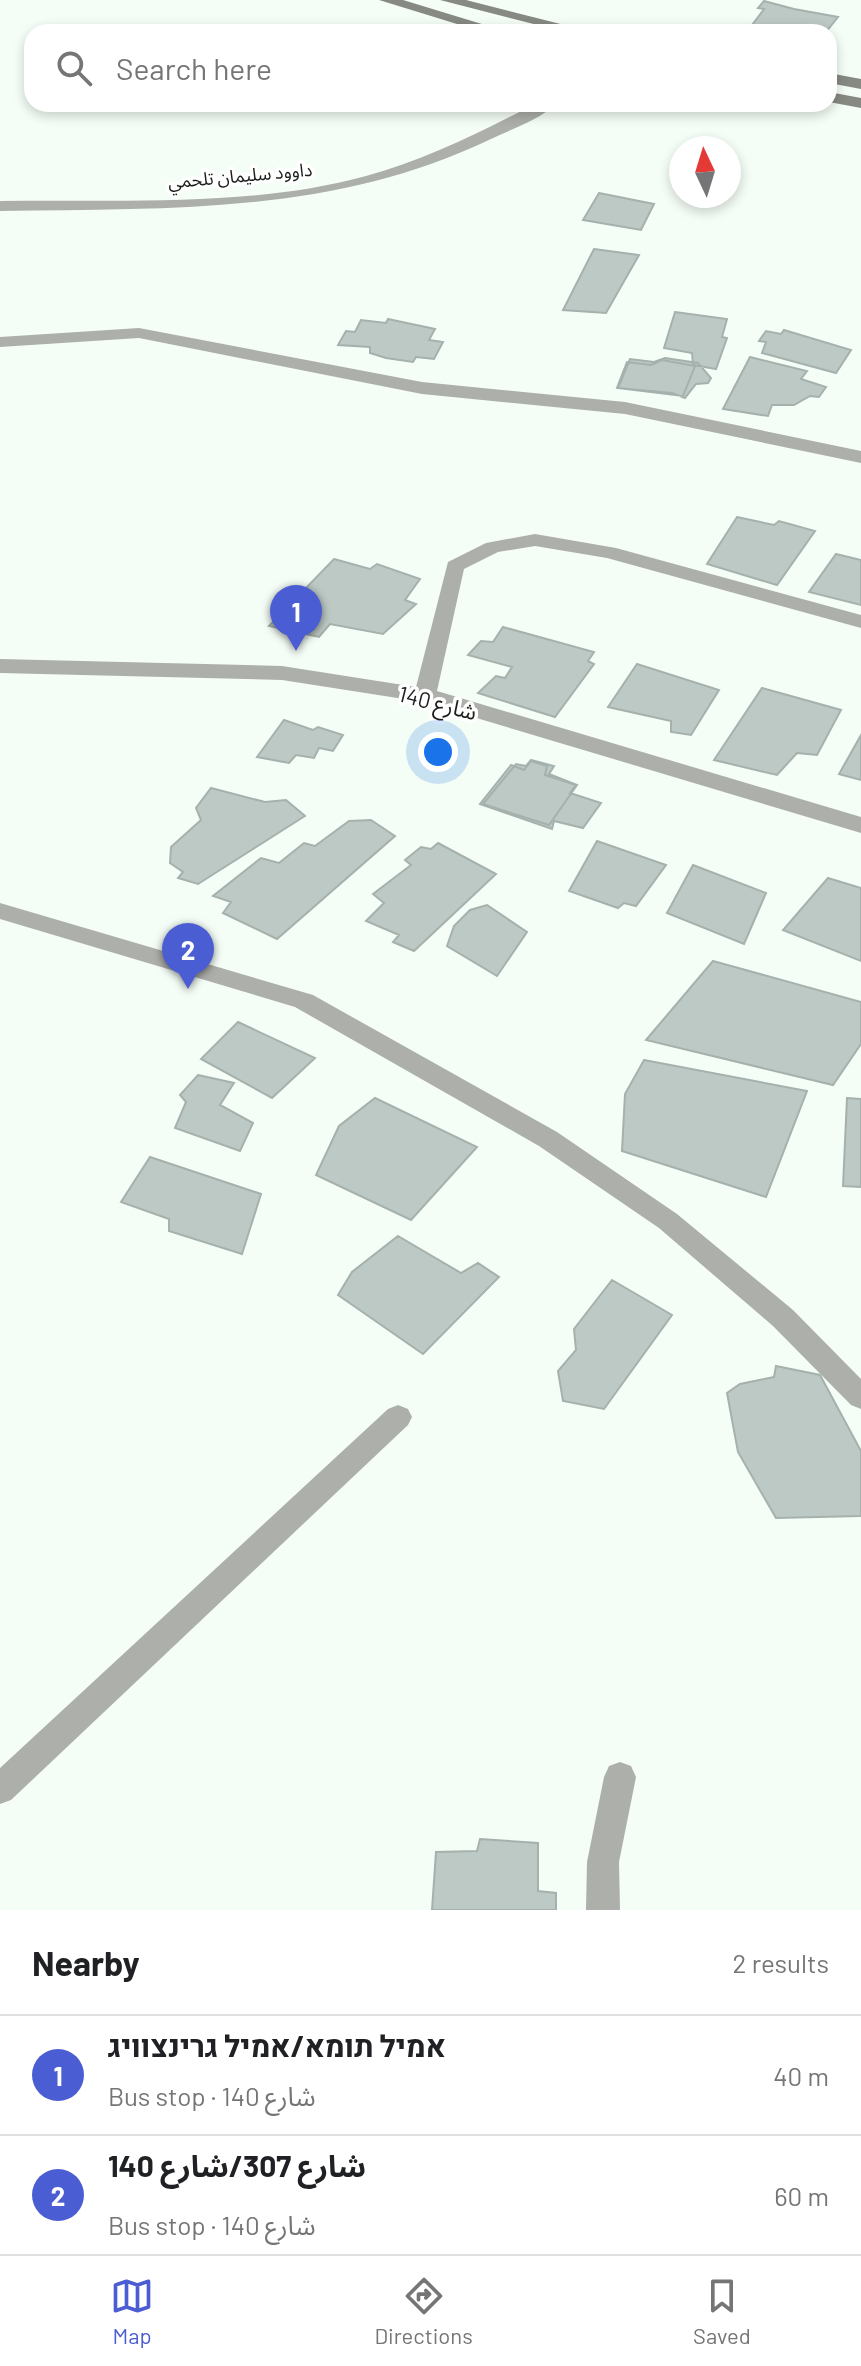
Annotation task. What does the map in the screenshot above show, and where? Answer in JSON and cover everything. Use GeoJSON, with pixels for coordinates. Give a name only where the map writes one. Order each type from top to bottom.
{"type":"FeatureCollection","features":[{"type":"Feature","properties":{"kind":"main road"},"geometry":{"type":"LineString","coordinates":[[386,0],[472,24]]}},
{"type":"Feature","properties":{"kind":"main road"},"geometry":{"type":"LineString","coordinates":[[447,0],[550,24]]}},
{"type":"Feature","properties":{"kind":"main road"},"geometry":{"type":"LineString","coordinates":[[837,80],[861,84]]}},
{"type":"Feature","properties":{"kind":"main road"},"geometry":{"type":"LineString","coordinates":[[837,98],[861,103]]}},
{"type":"Feature","properties":{"kind":"street","name":"داوود سليمان تلحمي"},"geometry":{"type":"LineString","coordinates":[[475,140],[512,112]]}},
{"type":"Feature","properties":{"kind":"street","name":"داوود سليمان تلحمي"},"geometry":{"type":"LineString","coordinates":[[0,206],[214,201],[339,187],[394,172],[475,140],[531,112]]}},
{"type":"Feature","properties":{"kind":"street"},"geometry":{"type":"LineString","coordinates":[[0,342],[139,333],[409,386],[625,408],[861,457]]}},
{"type":"Feature","properties":{"kind":"street"},"geometry":{"type":"LineString","coordinates":[[425,695],[455,566],[493,547],[521,542],[535,540],[609,552],[861,622]]}},
{"type":"Feature","properties":{"kind":"street","name":"شارع 140"},"geometry":{"type":"LineString","coordinates":[[0,666],[282,673],[425,695],[861,825]]}},
{"type":"Feature","properties":{"kind":"street"},"geometry":{"type":"LineString","coordinates":[[0,911],[304,1001],[548,1139],[668,1221],[783,1318],[861,1397]]}},
{"type":"Feature","properties":{"kind":"street"},"geometry":{"type":"LineString","coordinates":[[0,1789],[398,1417]]}},
{"type":"Feature","properties":{"kind":"street"},"geometry":{"type":"LineString","coordinates":[[603,1910],[603,1862],[620,1777]]}},
{"type":"Feature","properties":{"kind":"building"},"geometry":{"type":"Polygon","coordinates":[[[764,1],[838,17],[832,24],[753,24],[764,9],[758,8],[764,1]]]}},
{"type":"Feature","properties":{"kind":"building"},"geometry":{"type":"Polygon","coordinates":[[[599,193],[654,204],[641,230],[583,220],[599,193]]]}},
{"type":"Feature","properties":{"kind":"building"},"geometry":{"type":"Polygon","coordinates":[[[594,249],[639,255],[606,313],[563,310],[594,249]]]}},
{"type":"Feature","properties":{"kind":"building"},"geometry":{"type":"Polygon","coordinates":[[[675,312],[727,319],[722,337],[727,338],[716,369],[693,365],[692,353],[664,348],[675,312]]]}},
{"type":"Feature","properties":{"kind":"building"},"geometry":{"type":"Polygon","coordinates":[[[388,319],[435,329],[429,340],[443,342],[434,359],[416,357],[413,362],[370,353],[370,347],[338,345],[346,331],[355,332],[361,320],[386,323],[388,319]]]}},
{"type":"Feature","properties":{"kind":"building"},"geometry":{"type":"Polygon","coordinates":[[[784,330],[851,350],[836,373],[762,353],[766,342],[759,341],[766,331],[781,334],[784,330]]]}},
{"type":"Feature","properties":{"kind":"building"},"geometry":{"type":"Polygon","coordinates":[[[750,357],[807,371],[801,379],[826,387],[819,397],[810,396],[794,405],[772,405],[768,416],[723,409],[750,357]]]}},
{"type":"Feature","properties":{"kind":"building"},"geometry":{"type":"Polygon","coordinates":[[[665,358],[698,363],[711,378],[708,383],[696,384],[685,398],[672,393],[618,388],[630,359],[654,362],[665,358]]]}},
{"type":"Feature","properties":{"kind":"building"},"geometry":{"type":"Polygon","coordinates":[[[662,360],[695,366],[683,396],[617,388],[627,362],[651,365],[662,360]]]}},
{"type":"Feature","properties":{"kind":"building"},"geometry":{"type":"Polygon","coordinates":[[[737,517],[774,525],[779,521],[815,531],[777,585],[707,564],[737,517]]]}},
{"type":"Feature","properties":{"kind":"building"},"geometry":{"type":"Polygon","coordinates":[[[836,554],[861,560],[861,605],[809,592],[836,554]]]}},
{"type":"Feature","properties":{"kind":"building"},"geometry":{"type":"Polygon","coordinates":[[[334,559],[370,569],[377,564],[420,579],[405,600],[416,604],[383,634],[330,624],[319,637],[269,626],[334,559]]]}},
{"type":"Feature","properties":{"kind":"building"},"geometry":{"type":"Polygon","coordinates":[[[503,627],[594,652],[588,661],[594,664],[555,717],[478,693],[496,676],[505,678],[512,667],[468,655],[481,641],[493,642],[503,627]]]}},
{"type":"Feature","properties":{"kind":"building"},"geometry":{"type":"Polygon","coordinates":[[[637,664],[719,690],[691,735],[671,732],[671,721],[608,707],[637,664]]]}},
{"type":"Feature","properties":{"kind":"building"},"geometry":{"type":"Polygon","coordinates":[[[762,688],[841,710],[817,755],[797,753],[777,775],[714,760],[762,688]]]}},
{"type":"Feature","properties":{"kind":"building"},"geometry":{"type":"Polygon","coordinates":[[[284,720],[313,730],[318,727],[343,735],[333,751],[319,748],[314,758],[296,755],[289,763],[257,757],[284,720]]]}},
{"type":"Feature","properties":{"kind":"building"},"geometry":{"type":"Polygon","coordinates":[[[861,735],[861,780],[839,774],[861,735]]]}},
{"type":"Feature","properties":{"kind":"building"},"geometry":{"type":"Polygon","coordinates":[[[531,760],[554,766],[549,774],[577,785],[549,825],[483,804],[516,764],[526,766],[531,760]]]}},
{"type":"Feature","properties":{"kind":"building"},"geometry":{"type":"Polygon","coordinates":[[[531,761],[547,766],[545,775],[576,785],[570,793],[601,803],[583,828],[554,821],[552,829],[480,804],[511,765],[524,770],[531,761]]]}},
{"type":"Feature","properties":{"kind":"building"},"geometry":{"type":"Polygon","coordinates":[[[211,788],[265,802],[286,800],[305,816],[198,884],[178,878],[183,872],[170,863],[171,847],[201,820],[196,808],[211,788]]]}},
{"type":"Feature","properties":{"kind":"building"},"geometry":{"type":"Polygon","coordinates":[[[371,820],[395,836],[277,939],[223,913],[231,902],[213,896],[261,858],[279,863],[304,843],[315,846],[349,821],[371,820]]]}},
{"type":"Feature","properties":{"kind":"building"},"geometry":{"type":"Polygon","coordinates":[[[597,841],[666,865],[636,906],[624,903],[618,908],[569,891],[597,841]]]}},
{"type":"Feature","properties":{"kind":"building"},"geometry":{"type":"Polygon","coordinates":[[[438,843],[496,874],[414,951],[393,942],[399,935],[366,921],[384,903],[373,894],[411,865],[405,860],[421,847],[431,849],[438,843]]]}},
{"type":"Feature","properties":{"kind":"building"},"geometry":{"type":"Polygon","coordinates":[[[693,865],[766,893],[744,944],[667,913],[693,865]]]}},
{"type":"Feature","properties":{"kind":"building"},"geometry":{"type":"Polygon","coordinates":[[[828,878],[861,888],[861,961],[783,930],[828,878]]]}},
{"type":"Feature","properties":{"kind":"building"},"geometry":{"type":"Polygon","coordinates":[[[487,905],[527,932],[497,976],[447,946],[454,926],[470,910],[487,905]]]}},
{"type":"Feature","properties":{"kind":"building"},"geometry":{"type":"Polygon","coordinates":[[[713,961],[861,1002],[861,1044],[833,1085],[646,1040],[713,961]]]}},
{"type":"Feature","properties":{"kind":"building"},"geometry":{"type":"Polygon","coordinates":[[[238,1022],[315,1058],[272,1098],[201,1059],[238,1022]]]}},
{"type":"Feature","properties":{"kind":"building"},"geometry":{"type":"Polygon","coordinates":[[[644,1060],[807,1091],[766,1197],[622,1151],[625,1094],[644,1060]]]}},
{"type":"Feature","properties":{"kind":"building"},"geometry":{"type":"Polygon","coordinates":[[[198,1075],[234,1083],[220,1105],[253,1123],[240,1151],[175,1128],[186,1102],[180,1095],[198,1075]]]}},
{"type":"Feature","properties":{"kind":"building"},"geometry":{"type":"Polygon","coordinates":[[[375,1098],[477,1147],[411,1220],[316,1175],[339,1126],[375,1098]]]}},
{"type":"Feature","properties":{"kind":"building"},"geometry":{"type":"Polygon","coordinates":[[[847,1098],[861,1099],[861,1187],[843,1186],[847,1098]]]}},
{"type":"Feature","properties":{"kind":"building"},"geometry":{"type":"Polygon","coordinates":[[[150,1157],[261,1194],[242,1254],[169,1231],[169,1219],[121,1202],[150,1157]]]}},
{"type":"Feature","properties":{"kind":"building"},"geometry":{"type":"Polygon","coordinates":[[[398,1236],[461,1273],[478,1263],[499,1277],[423,1354],[338,1295],[352,1272],[398,1236]]]}},
{"type":"Feature","properties":{"kind":"building"},"geometry":{"type":"Polygon","coordinates":[[[612,1280],[672,1315],[604,1409],[563,1401],[558,1371],[576,1350],[574,1329],[612,1280]]]}},
{"type":"Feature","properties":{"kind":"building"},"geometry":{"type":"Polygon","coordinates":[[[776,1366],[820,1375],[861,1451],[861,1516],[776,1518],[738,1452],[727,1393],[740,1384],[774,1377],[776,1366]]]}},
{"type":"Feature","properties":{"kind":"building"},"geometry":{"type":"Polygon","coordinates":[[[480,1839],[538,1843],[538,1891],[556,1893],[556,1910],[432,1910],[436,1852],[477,1851],[480,1839]]]}},
{"type":"Feature","properties":{"kind":"place","name":"אמיל תומא/אמיל גרינצוויג"},"geometry":{"type":"Point","coordinates":[296,651]}},
{"type":"Feature","properties":{"kind":"place","name":"شارع 307/شارع 140"},"geometry":{"type":"Point","coordinates":[188,989]}}]}
